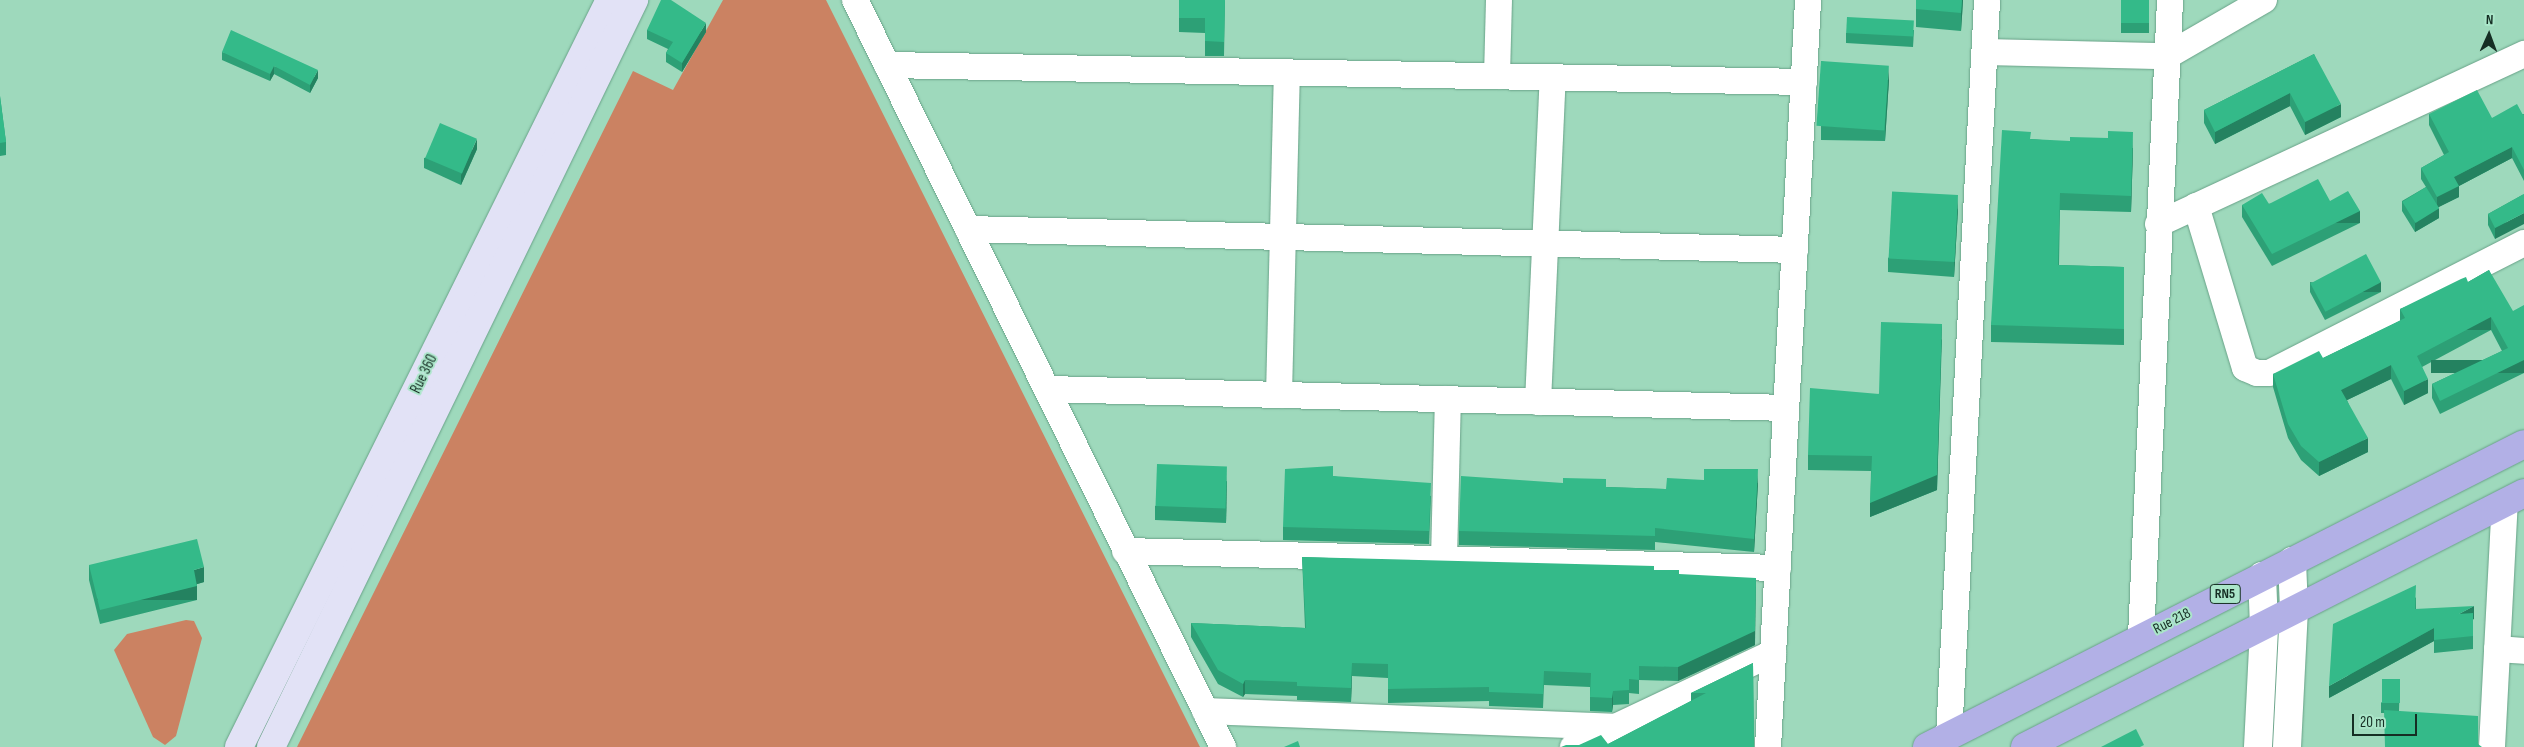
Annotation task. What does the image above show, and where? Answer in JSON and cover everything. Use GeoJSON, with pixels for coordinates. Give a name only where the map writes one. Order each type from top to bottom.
{"type":"FeatureCollection","features":[{"type":"Feature","properties":{"kind":"highway","name":"Rue 218"},"geometry":{"type":"LineString","coordinates":[[1938,742],[2141,637],[2524,444]]}},
{"type":"Feature","properties":{"kind":"highway"},"geometry":{"type":"LineString","coordinates":[[2040,743],[2264,627],[2294,609],[2514,498]]}},
{"type":"Feature","properties":{"kind":"main road","name":"Rue 360"},"geometry":{"type":"LineString","coordinates":[[239,747],[610,0]]}},
{"type":"Feature","properties":{"kind":"main road","name":"Rue 360"},"geometry":{"type":"LineString","coordinates":[[271,747],[634,0]]}},
{"type":"Feature","properties":{"kind":"street"},"geometry":{"type":"LineString","coordinates":[[855,0],[1223,747]]}},
{"type":"Feature","properties":{"kind":"street"},"geometry":{"type":"LineString","coordinates":[[1497,76],[1499,0]]}},
{"type":"Feature","properties":{"kind":"street"},"geometry":{"type":"LineString","coordinates":[[1768,747],[1808,0]]}},
{"type":"Feature","properties":{"kind":"street"},"geometry":{"type":"LineString","coordinates":[[1938,742],[1987,0]]}},
{"type":"Feature","properties":{"kind":"street"},"geometry":{"type":"LineString","coordinates":[[2141,637],[2158,224],[2170,0]]}},
{"type":"Feature","properties":{"kind":"street"},"geometry":{"type":"LineString","coordinates":[[1985,52],[2167,56],[2264,0]]}},
{"type":"Feature","properties":{"kind":"street"},"geometry":{"type":"LineString","coordinates":[[2158,224],[2524,54]]}},
{"type":"Feature","properties":{"kind":"street"},"geometry":{"type":"LineString","coordinates":[[887,65],[1804,82]]}},
{"type":"Feature","properties":{"kind":"street"},"geometry":{"type":"LineString","coordinates":[[1279,395],[1287,72]]}},
{"type":"Feature","properties":{"kind":"street"},"geometry":{"type":"LineString","coordinates":[[1538,402],[1542,244],[1553,77]]}},
{"type":"Feature","properties":{"kind":"street"},"geometry":{"type":"LineString","coordinates":[[2196,206],[2245,368],[2257,373],[2270,373],[2524,243]]}},
{"type":"Feature","properties":{"kind":"street"},"geometry":{"type":"LineString","coordinates":[[968,228],[1795,250]]}},
{"type":"Feature","properties":{"kind":"street"},"geometry":{"type":"LineString","coordinates":[[1048,389],[1786,408]]}},
{"type":"Feature","properties":{"kind":"street"},"geometry":{"type":"LineString","coordinates":[[1444,559],[1448,399]]}},
{"type":"Feature","properties":{"kind":"street"},"geometry":{"type":"LineString","coordinates":[[2492,747],[2497,649],[2514,498]]}},
{"type":"Feature","properties":{"kind":"street"},"geometry":{"type":"LineString","coordinates":[[1125,551],[1778,568]]}},
{"type":"Feature","properties":{"kind":"street"},"geometry":{"type":"LineString","coordinates":[[2287,747],[2294,609],[2292,561]]}},
{"type":"Feature","properties":{"kind":"street"},"geometry":{"type":"LineString","coordinates":[[2258,747],[2264,627],[2262,576]]}},
{"type":"Feature","properties":{"kind":"street"},"geometry":{"type":"LineString","coordinates":[[2497,649],[2524,651]]}},
{"type":"Feature","properties":{"kind":"street"},"geometry":{"type":"LineString","coordinates":[[1573,747],[1773,653]]}},
{"type":"Feature","properties":{"kind":"street"},"geometry":{"type":"LineString","coordinates":[[1205,711],[1614,728]]}},
{"type":"Feature","properties":{"kind":"shaded area"},"geometry":{"type":"Polygon","coordinates":[[[723,0],[826,0],[1200,747],[297,747],[633,71],[673,90],[723,0]]]}},
{"type":"Feature","properties":{"kind":"shaded area"},"geometry":{"type":"Polygon","coordinates":[[[186,620],[194,621],[202,638],[176,736],[165,745],[153,737],[114,650],[127,634],[186,620]]]}},
{"type":"Feature","properties":{"kind":"building"},"geometry":{"type":"Polygon","coordinates":[[[661,0],[671,0],[706,23],[682,63],[666,53],[673,42],[647,30],[661,0]]]}},
{"type":"Feature","properties":{"kind":"building"},"geometry":{"type":"Polygon","coordinates":[[[1179,0],[1225,0],[1224,42],[1205,41],[1205,18],[1179,18],[1179,0]]]}},
{"type":"Feature","properties":{"kind":"building"},"geometry":{"type":"Polygon","coordinates":[[[1916,0],[1962,0],[1961,13],[1916,9],[1916,0]]]}},
{"type":"Feature","properties":{"kind":"building"},"geometry":{"type":"Polygon","coordinates":[[[2121,0],[2149,0],[2149,23],[2121,23],[2121,0]]]}},
{"type":"Feature","properties":{"kind":"building"},"geometry":{"type":"Polygon","coordinates":[[[1847,17],[1914,21],[1913,36],[1846,33],[1847,17]]]}},
{"type":"Feature","properties":{"kind":"building"},"geometry":{"type":"Polygon","coordinates":[[[231,30],[318,70],[310,85],[274,66],[270,74],[222,52],[231,30]]]}},
{"type":"Feature","properties":{"kind":"building"},"geometry":{"type":"Polygon","coordinates":[[[2314,54],[2341,104],[2305,122],[2290,93],[2215,132],[2204,110],[2314,54]]]}},
{"type":"Feature","properties":{"kind":"building"},"geometry":{"type":"Polygon","coordinates":[[[1821,61],[1889,66],[1884,131],[1816,126],[1821,61]]]}},
{"type":"Feature","properties":{"kind":"building"},"geometry":{"type":"Polygon","coordinates":[[[2477,90],[2492,118],[2517,104],[2524,114],[2524,170],[2512,147],[2454,177],[2459,186],[2437,197],[2421,168],[2449,152],[2429,114],[2477,90]]]}},
{"type":"Feature","properties":{"kind":"building"},"geometry":{"type":"Polygon","coordinates":[[[0,96],[6,142],[0,143],[0,96]]]}},
{"type":"Feature","properties":{"kind":"building"},"geometry":{"type":"Polygon","coordinates":[[[440,123],[477,139],[462,174],[425,158],[440,123]]]}},
{"type":"Feature","properties":{"kind":"building"},"geometry":{"type":"Polygon","coordinates":[[[2002,130],[2031,132],[2030,139],[2070,141],[2070,137],[2108,138],[2108,131],[2133,132],[2131,196],[2060,193],[2058,265],[2124,267],[2124,329],[1991,325],[2002,130]]]}},
{"type":"Feature","properties":{"kind":"building"},"geometry":{"type":"Polygon","coordinates":[[[2318,179],[2330,201],[2348,191],[2360,211],[2272,254],[2242,205],[2262,193],[2269,204],[2318,179]]]}},
{"type":"Feature","properties":{"kind":"building"},"geometry":{"type":"Polygon","coordinates":[[[2426,187],[2439,208],[2416,223],[2402,202],[2426,187]]]}},
{"type":"Feature","properties":{"kind":"building"},"geometry":{"type":"Polygon","coordinates":[[[1892,192],[1958,195],[1954,262],[1889,258],[1892,192]]]}},
{"type":"Feature","properties":{"kind":"building"},"geometry":{"type":"Polygon","coordinates":[[[2524,194],[2524,213],[2495,228],[2488,214],[2524,194]]]}},
{"type":"Feature","properties":{"kind":"building"},"geometry":{"type":"Polygon","coordinates":[[[2366,254],[2381,282],[2325,312],[2310,284],[2366,254]]]}},
{"type":"Feature","properties":{"kind":"building"},"geometry":{"type":"Polygon","coordinates":[[[2489,270],[2513,311],[2524,305],[2524,360],[2440,401],[2432,384],[2508,348],[2491,317],[2417,356],[2428,379],[2404,391],[2391,365],[2341,390],[2368,438],[2319,462],[2301,446],[2288,424],[2273,374],[2319,351],[2323,358],[2405,318],[2400,309],[2461,279],[2466,277],[2468,282],[2489,270]]]}},
{"type":"Feature","properties":{"kind":"building"},"geometry":{"type":"Polygon","coordinates":[[[1881,322],[1942,324],[1937,475],[1870,503],[1872,456],[1808,455],[1810,388],[1879,394],[1881,322]]]}},
{"type":"Feature","properties":{"kind":"building"},"geometry":{"type":"Polygon","coordinates":[[[1157,464],[1227,466],[1225,508],[1156,506],[1157,464]]]}},
{"type":"Feature","properties":{"kind":"building"},"geometry":{"type":"Polygon","coordinates":[[[1333,466],[1333,476],[1431,483],[1429,531],[1283,527],[1285,469],[1333,466]]]}},
{"type":"Feature","properties":{"kind":"building"},"geometry":{"type":"Polygon","coordinates":[[[1704,469],[1758,469],[1754,539],[1655,528],[1655,536],[1459,531],[1461,476],[1563,483],[1563,478],[1606,479],[1606,487],[1666,489],[1667,478],[1704,480],[1704,469]]]}},
{"type":"Feature","properties":{"kind":"building"},"geometry":{"type":"Polygon","coordinates":[[[197,539],[204,567],[194,570],[197,586],[100,610],[89,565],[197,539]]]}},
{"type":"Feature","properties":{"kind":"building"},"geometry":{"type":"Polygon","coordinates":[[[1302,557],[1654,566],[1654,570],[1679,570],[1679,574],[1756,578],[1755,631],[1678,667],[1639,666],[1639,680],[1629,679],[1629,690],[1613,691],[1612,698],[1590,697],[1591,673],[1544,671],[1543,694],[1489,692],[1489,687],[1388,689],[1388,664],[1352,663],[1351,688],[1297,686],[1297,682],[1245,680],[1243,684],[1218,670],[1191,623],[1306,628],[1302,557]]]}},
{"type":"Feature","properties":{"kind":"building"},"geometry":{"type":"Polygon","coordinates":[[[2416,585],[2415,609],[2474,606],[2459,614],[2473,613],[2473,636],[2434,640],[2434,628],[2329,686],[2333,624],[2416,585]]]}},
{"type":"Feature","properties":{"kind":"building"},"geometry":{"type":"Polygon","coordinates":[[[1753,663],[1754,747],[1561,747],[1579,745],[1601,735],[1608,744],[1706,693],[1691,693],[1753,663]]]}},
{"type":"Feature","properties":{"kind":"building"},"geometry":{"type":"Polygon","coordinates":[[[2382,679],[2400,679],[2400,703],[2382,703],[2382,679]]]}},
{"type":"Feature","properties":{"kind":"building"},"geometry":{"type":"Polygon","coordinates":[[[2384,710],[2478,716],[2478,744],[2482,747],[2385,747],[2384,710]]]}},
{"type":"Feature","properties":{"kind":"building"},"geometry":{"type":"Polygon","coordinates":[[[2136,729],[2144,745],[2140,747],[2101,747],[2136,729]]]}},
{"type":"Feature","properties":{"kind":"building"},"geometry":{"type":"Polygon","coordinates":[[[1298,741],[1300,747],[1284,747],[1298,741]]]}}]}
